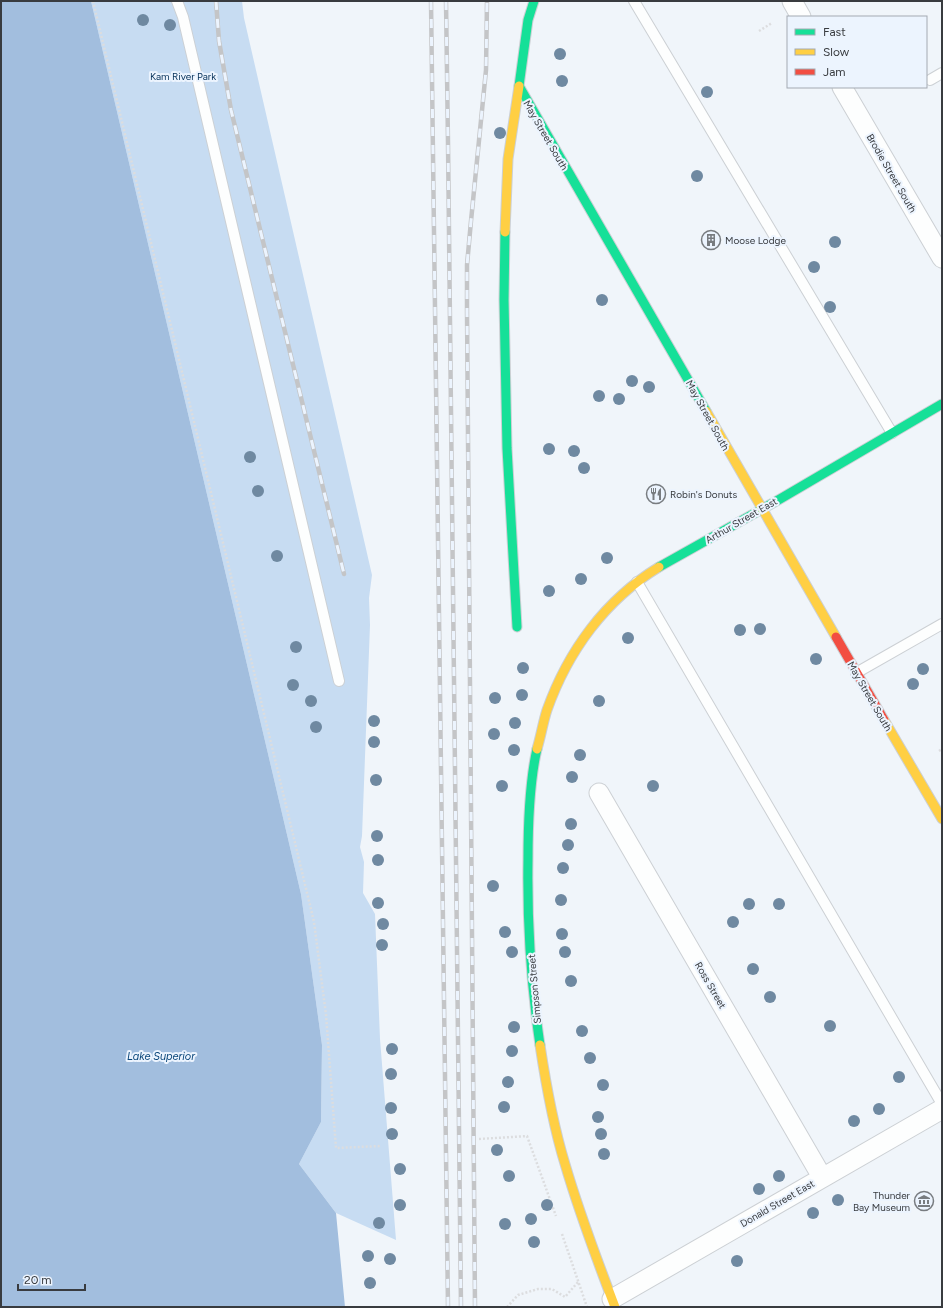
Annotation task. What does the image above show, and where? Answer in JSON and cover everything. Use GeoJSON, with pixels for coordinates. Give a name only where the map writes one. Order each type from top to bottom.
{"type":"FeatureCollection","features":[{"type":"Feature","properties":{"kind":"main road"},"geometry":{"type":"LineString","coordinates":[[517,627],[507,448],[504,300],[505,218],[508,160],[528,20],[534,1]]}},
{"type":"Feature","properties":{"kind":"main road","name":"May Street South"},"geometry":{"type":"LineString","coordinates":[[518,86],[761,509],[942,819]]}},
{"type":"Feature","properties":{"kind":"main road","name":"Arthur Street East"},"geometry":{"type":"LineString","coordinates":[[565,666],[579,643],[595,622],[614,601],[637,582],[665,563],[942,404]]}},
{"type":"Feature","properties":{"kind":"main road","name":"Simpson Street"},"geometry":{"type":"LineString","coordinates":[[565,666],[551,697],[536,748],[528,806],[526,865],[533,997],[552,1114],[569,1175],[589,1237],[613,1303]]}},
{"type":"Feature","properties":{"kind":"street"},"geometry":{"type":"LineString","coordinates":[[792,1],[800,16]]}},
{"type":"Feature","properties":{"kind":"street","name":"Brodie Street South"},"geometry":{"type":"LineString","coordinates":[[843,88],[942,258]]}},
{"type":"Feature","properties":{"kind":"street","name":"Ross Street"},"geometry":{"type":"LineString","coordinates":[[599,793],[822,1177]]}},
{"type":"Feature","properties":{"kind":"street","name":"Donald Street East"},"geometry":{"type":"LineString","coordinates":[[613,1303],[822,1177],[942,1109]]}},
{"type":"Feature","properties":{"kind":"lane"},"geometry":{"type":"LineString","coordinates":[[177,1],[183,17],[339,681]]}},
{"type":"Feature","properties":{"kind":"lane"},"geometry":{"type":"LineString","coordinates":[[634,1],[892,433]]}},
{"type":"Feature","properties":{"kind":"lane"},"geometry":{"type":"LineString","coordinates":[[930,80],[942,73]]}},
{"type":"Feature","properties":{"kind":"lane"},"geometry":{"type":"LineString","coordinates":[[637,582],[942,1104]]}},
{"type":"Feature","properties":{"kind":"lane"},"geometry":{"type":"LineString","coordinates":[[856,673],[942,624]]}},
{"type":"Feature","properties":{"kind":"path"},"geometry":{"type":"LineString","coordinates":[[93,1],[314,922],[326,1015],[336,1148],[381,1146]]}},
{"type":"Feature","properties":{"kind":"path"},"geometry":{"type":"LineString","coordinates":[[759,31],[772,23]]}},
{"type":"Feature","properties":{"kind":"path"},"geometry":{"type":"LineString","coordinates":[[479,1139],[527,1136],[557,1220]]}},
{"type":"Feature","properties":{"kind":"path"},"geometry":{"type":"LineString","coordinates":[[562,1234],[587,1307]]}},
{"type":"Feature","properties":{"kind":"path"},"geometry":{"type":"LineString","coordinates":[[507,1307],[518,1294],[538,1288],[552,1289],[566,1297],[578,1282]]}},
{"type":"Feature","properties":{"kind":"green space","name":"Kam River Park"},"geometry":{"type":"Polygon","coordinates":[[[91,1],[242,1],[244,18],[372,575],[369,598],[370,625],[362,836],[360,847],[364,862],[363,893],[375,914],[380,1039],[396,1240],[336,1213],[299,1164],[321,1122],[322,1045],[301,894],[91,1]]]}},
{"type":"Feature","properties":{"kind":"water","name":"Lake Superior"},"geometry":{"type":"Polygon","coordinates":[[[1,1],[91,1],[301,894],[322,1045],[321,1122],[299,1164],[336,1213],[345,1307],[1,1307],[1,1]]]}},
{"type":"Feature","properties":{"kind":"railway"},"geometry":{"type":"LineString","coordinates":[[216,1],[219,41],[231,110],[344,574]]}},
{"type":"Feature","properties":{"kind":"railway"},"geometry":{"type":"LineString","coordinates":[[431,1],[448,1307]]}},
{"type":"Feature","properties":{"kind":"railway"},"geometry":{"type":"LineString","coordinates":[[446,1],[461,1307]]}},
{"type":"Feature","properties":{"kind":"railway"},"geometry":{"type":"LineString","coordinates":[[475,1307],[467,265],[486,70],[487,1]]}},
{"type":"Feature","properties":{"kind":"traffic: fast"},"geometry":{"type":"LineString","coordinates":[[534,1],[528,20],[519,86],[706,411]]}},
{"type":"Feature","properties":{"kind":"traffic: fast"},"geometry":{"type":"LineString","coordinates":[[505,232],[504,300],[507,448],[517,627]]}},
{"type":"Feature","properties":{"kind":"traffic: fast"},"geometry":{"type":"LineString","coordinates":[[659,567],[780,499],[942,404]]}},
{"type":"Feature","properties":{"kind":"traffic: fast"},"geometry":{"type":"LineString","coordinates":[[537,749],[532,776],[528,832],[528,883],[532,976],[540,1045]]}},
{"type":"Feature","properties":{"kind":"traffic: slow"},"geometry":{"type":"LineString","coordinates":[[505,232],[508,159],[519,86]]}},
{"type":"Feature","properties":{"kind":"traffic: slow"},"geometry":{"type":"LineString","coordinates":[[706,411],[836,637]]}},
{"type":"Feature","properties":{"kind":"traffic: slow"},"geometry":{"type":"LineString","coordinates":[[537,749],[547,710],[566,667],[577,648],[605,611],[640,580],[659,567]]}},
{"type":"Feature","properties":{"kind":"traffic: slow"},"geometry":{"type":"LineString","coordinates":[[884,720],[942,819]]}},
{"type":"Feature","properties":{"kind":"traffic: slow"},"geometry":{"type":"LineString","coordinates":[[540,1045],[550,1105],[570,1182],[615,1307]]}},
{"type":"Feature","properties":{"kind":"traffic: jam"},"geometry":{"type":"LineString","coordinates":[[836,637],[884,720]]}},
{"type":"Feature","properties":{"kind":"place","name":"Moose Lodge"},"geometry":{"type":"Point","coordinates":[711,240]}},
{"type":"Feature","properties":{"kind":"place","name":"Robin's Donuts"},"geometry":{"type":"Point","coordinates":[656,494]}},
{"type":"Feature","properties":{"kind":"place","name":"Thunder Bay Museum"},"geometry":{"type":"Point","coordinates":[924,1201]}}]}
